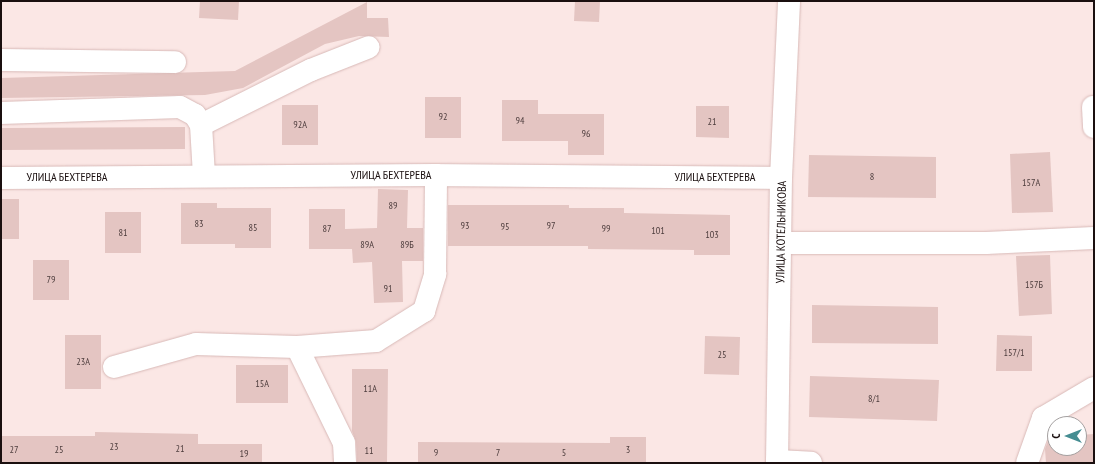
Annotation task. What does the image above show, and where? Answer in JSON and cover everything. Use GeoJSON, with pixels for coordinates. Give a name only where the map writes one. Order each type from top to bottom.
{"type":"FeatureCollection","features":[{"type":"Feature","properties":{"kind":"street","name":"УЛИЦА КОТЕЛЬНИКОВА"},"geometry":{"type":"LineString","coordinates":[[777,462],[781,178],[789,1]]}},
{"type":"Feature","properties":{"kind":"street"},"geometry":{"type":"LineString","coordinates":[[201,125],[311,70],[369,47]]}},
{"type":"Feature","properties":{"kind":"street"},"geometry":{"type":"LineString","coordinates":[[1,60],[175,62]]}},
{"type":"Feature","properties":{"kind":"street"},"geometry":{"type":"LineString","coordinates":[[1,113],[180,107],[195,115],[201,125],[204,176]]}},
{"type":"Feature","properties":{"kind":"street","name":"УЛИЦА БЕХТЕРЕВА"},"geometry":{"type":"LineString","coordinates":[[1,178],[436,175],[781,178]]}},
{"type":"Feature","properties":{"kind":"street"},"geometry":{"type":"LineString","coordinates":[[114,367],[196,344],[297,347],[376,341],[424,311],[435,274],[436,175]]}},
{"type":"Feature","properties":{"kind":"street"},"geometry":{"type":"LineString","coordinates":[[781,243],[986,243],[1094,238]]}},
{"type":"Feature","properties":{"kind":"street"},"geometry":{"type":"LineString","coordinates":[[297,347],[344,443],[344,463]]}},
{"type":"Feature","properties":{"kind":"street"},"geometry":{"type":"LineString","coordinates":[[1027,463],[1042,418],[1094,388]]}},
{"type":"Feature","properties":{"kind":"street"},"geometry":{"type":"LineString","coordinates":[[777,462],[811,463]]}},
{"type":"Feature","properties":{"kind":"building"},"geometry":{"type":"Polygon","coordinates":[[[200,1],[239,1],[238,20],[199,18],[200,1]]]}},
{"type":"Feature","properties":{"kind":"building"},"geometry":{"type":"Polygon","coordinates":[[[575,1],[600,1],[599,22],[574,21],[575,1]]]}},
{"type":"Feature","properties":{"kind":"building"},"geometry":{"type":"Polygon","coordinates":[[[367,2],[367,18],[388,18],[389,37],[359,36],[325,44],[243,88],[205,95],[1,98],[1,78],[235,71],[367,2]]]}},
{"type":"Feature","properties":{"kind":"building"},"geometry":{"type":"Polygon","coordinates":[[[425,97],[461,97],[461,138],[425,138],[425,97]]]}},
{"type":"Feature","properties":{"kind":"building"},"geometry":{"type":"Polygon","coordinates":[[[502,100],[538,100],[538,114],[604,114],[604,155],[568,155],[568,141],[502,141],[502,100]]]}},
{"type":"Feature","properties":{"kind":"building"},"geometry":{"type":"Polygon","coordinates":[[[282,105],[318,105],[318,145],[282,145],[282,105]]]}},
{"type":"Feature","properties":{"kind":"building"},"geometry":{"type":"Polygon","coordinates":[[[696,106],[729,106],[729,138],[696,137],[696,106]]]}},
{"type":"Feature","properties":{"kind":"building"},"geometry":{"type":"Polygon","coordinates":[[[185,127],[185,149],[1,150],[1,128],[185,127]]]}},
{"type":"Feature","properties":{"kind":"building"},"geometry":{"type":"Polygon","coordinates":[[[1050,152],[1053,212],[1012,213],[1010,154],[1050,152]]]}},
{"type":"Feature","properties":{"kind":"building"},"geometry":{"type":"Polygon","coordinates":[[[809,155],[936,157],[936,198],[808,197],[809,155]]]}},
{"type":"Feature","properties":{"kind":"building"},"geometry":{"type":"Polygon","coordinates":[[[378,189],[408,190],[407,228],[423,228],[423,261],[402,261],[403,302],[374,303],[372,262],[353,263],[352,249],[309,249],[309,209],[345,209],[345,229],[377,228],[378,189]]]}},
{"type":"Feature","properties":{"kind":"building"},"geometry":{"type":"Polygon","coordinates":[[[1,199],[19,199],[19,239],[1,239],[1,199]]]}},
{"type":"Feature","properties":{"kind":"building"},"geometry":{"type":"Polygon","coordinates":[[[181,203],[217,203],[217,208],[271,208],[271,248],[235,248],[235,244],[181,244],[181,203]]]}},
{"type":"Feature","properties":{"kind":"building"},"geometry":{"type":"Polygon","coordinates":[[[448,205],[569,205],[569,208],[624,208],[624,213],[730,215],[730,255],[694,255],[694,250],[588,249],[588,246],[448,246],[448,205]]]}},
{"type":"Feature","properties":{"kind":"building"},"geometry":{"type":"Polygon","coordinates":[[[105,212],[141,212],[141,253],[105,253],[105,212]]]}},
{"type":"Feature","properties":{"kind":"building"},"geometry":{"type":"Polygon","coordinates":[[[1050,255],[1052,314],[1019,316],[1016,256],[1050,255]]]}},
{"type":"Feature","properties":{"kind":"building"},"geometry":{"type":"Polygon","coordinates":[[[33,260],[69,260],[69,300],[33,300],[33,260]]]}},
{"type":"Feature","properties":{"kind":"building"},"geometry":{"type":"Polygon","coordinates":[[[812,305],[938,307],[938,344],[812,343],[812,305]]]}},
{"type":"Feature","properties":{"kind":"building"},"geometry":{"type":"Polygon","coordinates":[[[65,335],[101,335],[101,389],[65,389],[65,335]]]}},
{"type":"Feature","properties":{"kind":"building"},"geometry":{"type":"Polygon","coordinates":[[[997,335],[1032,336],[1032,371],[996,371],[997,335]]]}},
{"type":"Feature","properties":{"kind":"building"},"geometry":{"type":"Polygon","coordinates":[[[705,336],[740,337],[739,375],[704,374],[705,336]]]}},
{"type":"Feature","properties":{"kind":"building"},"geometry":{"type":"Polygon","coordinates":[[[236,365],[288,365],[288,403],[236,403],[236,365]]]}},
{"type":"Feature","properties":{"kind":"building"},"geometry":{"type":"Polygon","coordinates":[[[352,369],[388,369],[387,463],[357,463],[356,442],[352,431],[352,369]]]}},
{"type":"Feature","properties":{"kind":"building"},"geometry":{"type":"Polygon","coordinates":[[[810,376],[939,380],[937,421],[809,417],[810,376]]]}},
{"type":"Feature","properties":{"kind":"building"},"geometry":{"type":"Polygon","coordinates":[[[95,432],[198,434],[198,444],[262,444],[262,463],[1,463],[1,436],[95,436],[95,432]]]}},
{"type":"Feature","properties":{"kind":"building"},"geometry":{"type":"Polygon","coordinates":[[[1087,434],[1094,434],[1094,463],[1046,463],[1045,449],[1047,444],[1047,456],[1087,456],[1087,434]]]}},
{"type":"Feature","properties":{"kind":"building"},"geometry":{"type":"Polygon","coordinates":[[[610,437],[646,437],[646,463],[418,463],[418,442],[610,443],[610,437]]]}}]}
